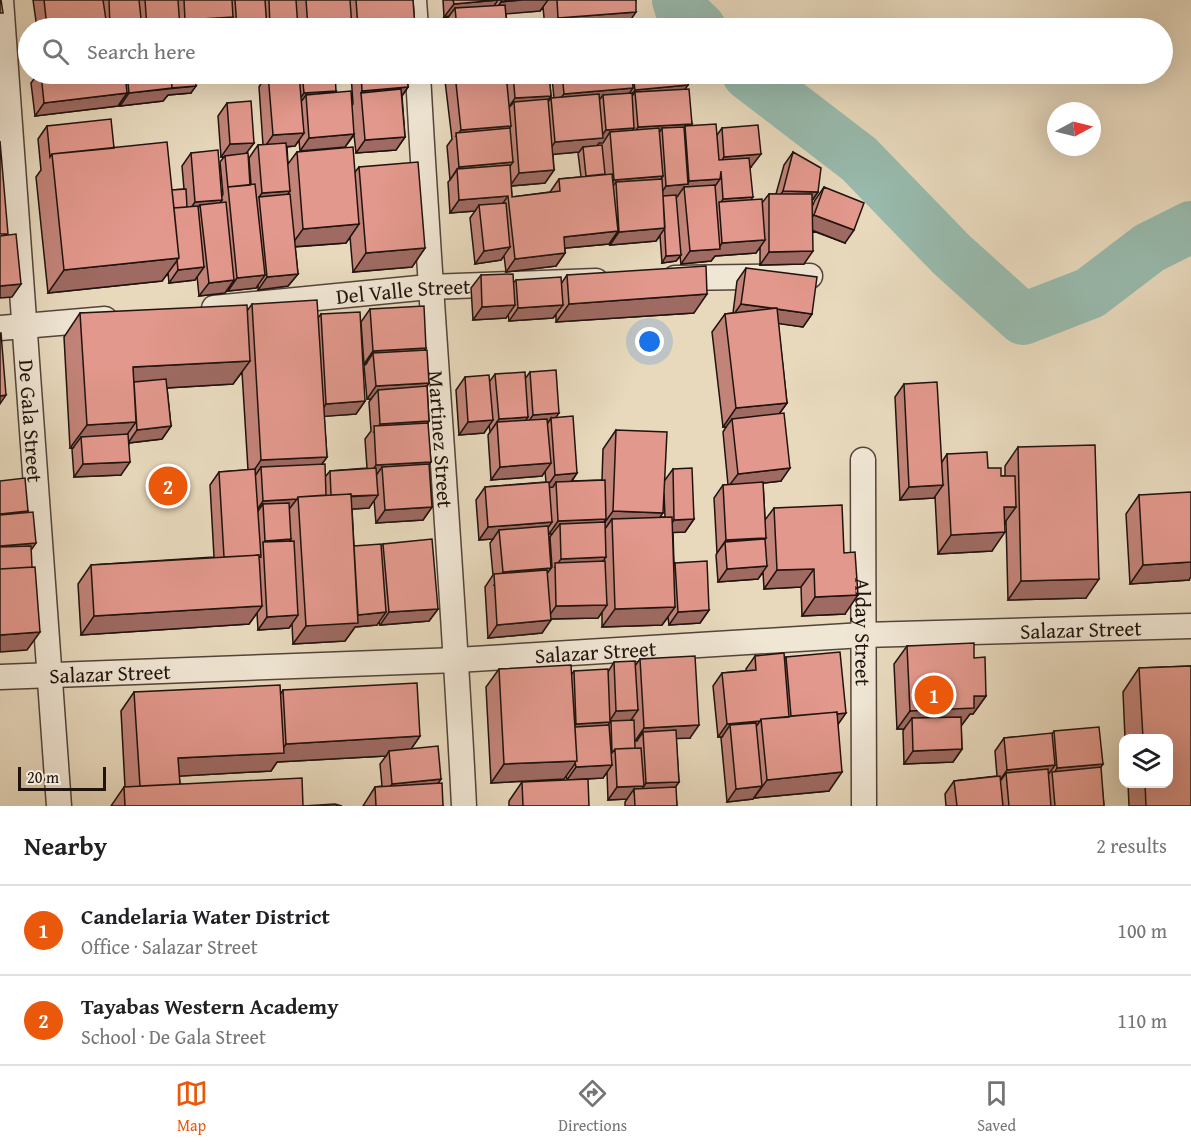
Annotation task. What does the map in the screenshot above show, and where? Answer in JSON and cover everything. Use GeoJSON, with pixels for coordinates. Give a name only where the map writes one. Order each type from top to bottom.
{"type":"FeatureCollection","features":[{"type":"Feature","properties":{"kind":"street","name":"De Gala Street"},"geometry":{"type":"LineString","coordinates":[[2,0],[59,806]]}},
{"type":"Feature","properties":{"kind":"street"},"geometry":{"type":"LineString","coordinates":[[414,0],[415,18]]}},
{"type":"Feature","properties":{"kind":"street","name":"Martinez Street"},"geometry":{"type":"LineString","coordinates":[[419,84],[429,287],[457,660],[464,806]]}},
{"type":"Feature","properties":{"kind":"street"},"geometry":{"type":"LineString","coordinates":[[655,279],[810,276]]}},
{"type":"Feature","properties":{"kind":"street","name":"Del Valle Street"},"geometry":{"type":"LineString","coordinates":[[191,311],[429,287],[620,280]]}},
{"type":"Feature","properties":{"kind":"street"},"geometry":{"type":"LineString","coordinates":[[0,328],[132,316]]}},
{"type":"Feature","properties":{"kind":"street","name":"Alday Street"},"geometry":{"type":"LineString","coordinates":[[863,460],[864,806]]}},
{"type":"Feature","properties":{"kind":"street","name":"Salazar Street"},"geometry":{"type":"LineString","coordinates":[[0,677],[457,660],[863,635],[1191,626]]}},
{"type":"Feature","properties":{"kind":"building"},"geometry":{"type":"Polygon","coordinates":[[[1,0],[3,13],[0,13],[1,0]]]}},
{"type":"Feature","properties":{"kind":"building"},"geometry":{"type":"Polygon","coordinates":[[[44,0],[103,0],[106,18],[46,18],[44,0]]]}},
{"type":"Feature","properties":{"kind":"building"},"geometry":{"type":"Polygon","coordinates":[[[109,0],[139,0],[141,18],[110,18],[109,0]]]}},
{"type":"Feature","properties":{"kind":"building"},"geometry":{"type":"Polygon","coordinates":[[[145,0],[178,0],[179,18],[146,18],[145,0]]]}},
{"type":"Feature","properties":{"kind":"building"},"geometry":{"type":"Polygon","coordinates":[[[184,0],[232,0],[233,17],[185,18],[184,0]]]}},
{"type":"Feature","properties":{"kind":"building"},"geometry":{"type":"Polygon","coordinates":[[[235,0],[265,0],[266,18],[236,18],[235,0]]]}},
{"type":"Feature","properties":{"kind":"building"},"geometry":{"type":"Polygon","coordinates":[[[269,0],[296,0],[297,18],[270,18],[269,0]]]}},
{"type":"Feature","properties":{"kind":"building"},"geometry":{"type":"Polygon","coordinates":[[[306,0],[350,0],[351,18],[307,18],[306,0]]]}},
{"type":"Feature","properties":{"kind":"building"},"geometry":{"type":"Polygon","coordinates":[[[356,0],[413,0],[414,18],[357,18],[356,0]]]}},
{"type":"Feature","properties":{"kind":"building"},"geometry":{"type":"Polygon","coordinates":[[[453,0],[498,0],[454,4],[453,0]]]}},
{"type":"Feature","properties":{"kind":"building"},"geometry":{"type":"Polygon","coordinates":[[[557,0],[636,0],[636,12],[558,18],[557,0]]]}},
{"type":"Feature","properties":{"kind":"building"},"geometry":{"type":"Polygon","coordinates":[[[505,5],[506,18],[456,18],[455,8],[505,5]]]}},
{"type":"Feature","properties":{"kind":"building"},"geometry":{"type":"Polygon","coordinates":[[[42,84],[126,84],[127,93],[44,103],[42,84]]]}},
{"type":"Feature","properties":{"kind":"building"},"geometry":{"type":"Polygon","coordinates":[[[128,84],[172,84],[172,88],[129,93],[128,84]]]}},
{"type":"Feature","properties":{"kind":"building"},"geometry":{"type":"Polygon","coordinates":[[[172,84],[196,84],[196,86],[172,88],[172,84]]]}},
{"type":"Feature","properties":{"kind":"building"},"geometry":{"type":"Polygon","coordinates":[[[269,84],[300,84],[304,133],[273,135],[269,84]]]}},
{"type":"Feature","properties":{"kind":"building"},"geometry":{"type":"Polygon","coordinates":[[[303,84],[336,84],[336,91],[304,93],[303,84]]]}},
{"type":"Feature","properties":{"kind":"building"},"geometry":{"type":"Polygon","coordinates":[[[362,84],[408,84],[408,87],[362,91],[362,84]]]}},
{"type":"Feature","properties":{"kind":"building"},"geometry":{"type":"Polygon","coordinates":[[[456,84],[507,84],[511,126],[461,130],[456,84]]]}},
{"type":"Feature","properties":{"kind":"building"},"geometry":{"type":"Polygon","coordinates":[[[514,84],[550,84],[551,96],[515,98],[514,84]]]}},
{"type":"Feature","properties":{"kind":"building"},"geometry":{"type":"Polygon","coordinates":[[[563,84],[633,84],[633,88],[564,94],[563,84]]]}},
{"type":"Feature","properties":{"kind":"building"},"geometry":{"type":"Polygon","coordinates":[[[634,84],[688,84],[688,85],[635,90],[634,84]]]}},
{"type":"Feature","properties":{"kind":"building"},"geometry":{"type":"Polygon","coordinates":[[[401,89],[405,137],[365,140],[361,93],[401,89]]]}},
{"type":"Feature","properties":{"kind":"building"},"geometry":{"type":"Polygon","coordinates":[[[689,89],[692,124],[638,127],[635,92],[689,89]]]}},
{"type":"Feature","properties":{"kind":"building"},"geometry":{"type":"Polygon","coordinates":[[[351,91],[354,134],[309,138],[306,95],[351,91]]]}},
{"type":"Feature","properties":{"kind":"building"},"geometry":{"type":"Polygon","coordinates":[[[632,93],[634,128],[606,130],[603,95],[632,93]]]}},
{"type":"Feature","properties":{"kind":"building"},"geometry":{"type":"Polygon","coordinates":[[[599,94],[603,138],[555,142],[551,98],[599,94]]]}},
{"type":"Feature","properties":{"kind":"building"},"geometry":{"type":"Polygon","coordinates":[[[548,99],[554,170],[519,173],[514,102],[548,99]]]}},
{"type":"Feature","properties":{"kind":"building"},"geometry":{"type":"Polygon","coordinates":[[[251,101],[254,143],[230,144],[227,103],[251,101]]]}},
{"type":"Feature","properties":{"kind":"building"},"geometry":{"type":"Polygon","coordinates":[[[111,119],[114,148],[52,154],[50,157],[47,126],[111,119]]]}},
{"type":"Feature","properties":{"kind":"building"},"geometry":{"type":"Polygon","coordinates":[[[716,124],[719,160],[749,158],[753,197],[723,199],[721,171],[720,179],[689,181],[685,126],[716,124]]]}},
{"type":"Feature","properties":{"kind":"building"},"geometry":{"type":"Polygon","coordinates":[[[758,125],[761,154],[724,157],[722,128],[758,125]]]}},
{"type":"Feature","properties":{"kind":"building"},"geometry":{"type":"Polygon","coordinates":[[[684,127],[688,184],[666,186],[662,128],[684,127]]]}},
{"type":"Feature","properties":{"kind":"building"},"geometry":{"type":"Polygon","coordinates":[[[510,128],[513,162],[459,167],[456,133],[510,128]]]}},
{"type":"Feature","properties":{"kind":"building"},"geometry":{"type":"Polygon","coordinates":[[[659,128],[663,176],[614,180],[610,132],[659,128]]]}},
{"type":"Feature","properties":{"kind":"building"},"geometry":{"type":"Polygon","coordinates":[[[0,141],[8,234],[0,234],[0,141]]]}},
{"type":"Feature","properties":{"kind":"building"},"geometry":{"type":"Polygon","coordinates":[[[167,142],[179,258],[64,270],[52,154],[167,142]]]}},
{"type":"Feature","properties":{"kind":"building"},"geometry":{"type":"Polygon","coordinates":[[[286,143],[290,191],[262,193],[258,145],[286,143]]]}},
{"type":"Feature","properties":{"kind":"building"},"geometry":{"type":"Polygon","coordinates":[[[602,145],[605,174],[586,176],[583,147],[602,145]]]}},
{"type":"Feature","properties":{"kind":"building"},"geometry":{"type":"Polygon","coordinates":[[[353,147],[359,224],[303,229],[297,152],[353,147]]]}},
{"type":"Feature","properties":{"kind":"building"},"geometry":{"type":"Polygon","coordinates":[[[218,150],[222,200],[195,202],[191,153],[218,150]]]}},
{"type":"Feature","properties":{"kind":"building"},"geometry":{"type":"Polygon","coordinates":[[[793,152],[821,168],[818,192],[783,191],[793,152]]]}},
{"type":"Feature","properties":{"kind":"building"},"geometry":{"type":"Polygon","coordinates":[[[248,153],[250,185],[228,188],[225,156],[248,153]]]}},
{"type":"Feature","properties":{"kind":"building"},"geometry":{"type":"Polygon","coordinates":[[[418,162],[425,248],[366,253],[359,167],[418,162]]]}},
{"type":"Feature","properties":{"kind":"building"},"geometry":{"type":"Polygon","coordinates":[[[510,165],[512,197],[560,191],[559,179],[612,174],[618,231],[564,237],[565,253],[515,259],[508,196],[459,200],[457,169],[510,165]]]}},
{"type":"Feature","properties":{"kind":"building"},"geometry":{"type":"Polygon","coordinates":[[[662,179],[665,228],[619,232],[616,182],[662,179]]]}},
{"type":"Feature","properties":{"kind":"building"},"geometry":{"type":"Polygon","coordinates":[[[255,184],[265,275],[237,278],[228,187],[255,184]]]}},
{"type":"Feature","properties":{"kind":"building"},"geometry":{"type":"Polygon","coordinates":[[[715,185],[720,249],[690,251],[684,187],[715,185]]]}},
{"type":"Feature","properties":{"kind":"building"},"geometry":{"type":"Polygon","coordinates":[[[824,187],[864,203],[854,230],[814,215],[824,187]]]}},
{"type":"Feature","properties":{"kind":"building"},"geometry":{"type":"Polygon","coordinates":[[[186,189],[187,207],[174,208],[172,190],[186,189]]]}},
{"type":"Feature","properties":{"kind":"building"},"geometry":{"type":"Polygon","coordinates":[[[290,194],[298,274],[267,277],[259,197],[290,194]]]}},
{"type":"Feature","properties":{"kind":"building"},"geometry":{"type":"Polygon","coordinates":[[[769,194],[812,194],[813,251],[769,252],[769,194]]]}},
{"type":"Feature","properties":{"kind":"building"},"geometry":{"type":"Polygon","coordinates":[[[676,195],[681,255],[666,256],[663,196],[676,195]]]}},
{"type":"Feature","properties":{"kind":"building"},"geometry":{"type":"Polygon","coordinates":[[[762,199],[765,240],[722,243],[719,202],[762,199]]]}},
{"type":"Feature","properties":{"kind":"building"},"geometry":{"type":"Polygon","coordinates":[[[226,202],[234,280],[209,283],[200,205],[226,202]]]}},
{"type":"Feature","properties":{"kind":"building"},"geometry":{"type":"Polygon","coordinates":[[[506,203],[510,247],[484,251],[479,205],[506,203]]]}},
{"type":"Feature","properties":{"kind":"building"},"geometry":{"type":"Polygon","coordinates":[[[198,206],[204,267],[178,270],[174,208],[198,206]]]}},
{"type":"Feature","properties":{"kind":"building"},"geometry":{"type":"Polygon","coordinates":[[[16,234],[21,284],[0,286],[0,236],[16,234]]]}},
{"type":"Feature","properties":{"kind":"building"},"geometry":{"type":"Polygon","coordinates":[[[706,266],[707,294],[569,304],[567,275],[706,266]]]}},
{"type":"Feature","properties":{"kind":"building"},"geometry":{"type":"Polygon","coordinates":[[[746,268],[817,277],[812,314],[741,304],[746,268]]]}},
{"type":"Feature","properties":{"kind":"building"},"geometry":{"type":"Polygon","coordinates":[[[513,274],[515,305],[482,307],[481,275],[513,274]]]}},
{"type":"Feature","properties":{"kind":"building"},"geometry":{"type":"Polygon","coordinates":[[[561,277],[563,305],[518,308],[516,280],[561,277]]]}},
{"type":"Feature","properties":{"kind":"building"},"geometry":{"type":"Polygon","coordinates":[[[317,300],[327,457],[261,460],[252,304],[317,300]]]}},
{"type":"Feature","properties":{"kind":"building"},"geometry":{"type":"Polygon","coordinates":[[[247,305],[250,361],[133,367],[136,422],[87,425],[80,313],[247,305]]]}},
{"type":"Feature","properties":{"kind":"building"},"geometry":{"type":"Polygon","coordinates":[[[424,306],[426,348],[373,351],[370,309],[424,306]]]}},
{"type":"Feature","properties":{"kind":"building"},"geometry":{"type":"Polygon","coordinates":[[[777,308],[787,403],[736,408],[725,314],[777,308]]]}},
{"type":"Feature","properties":{"kind":"building"},"geometry":{"type":"Polygon","coordinates":[[[360,312],[365,401],[326,404],[321,314],[360,312]]]}},
{"type":"Feature","properties":{"kind":"building"},"geometry":{"type":"Polygon","coordinates":[[[0,333],[6,395],[0,396],[0,333]]]}},
{"type":"Feature","properties":{"kind":"building"},"geometry":{"type":"Polygon","coordinates":[[[427,350],[429,383],[376,386],[373,353],[427,350]]]}},
{"type":"Feature","properties":{"kind":"building"},"geometry":{"type":"Polygon","coordinates":[[[556,370],[559,413],[533,415],[530,372],[556,370]]]}},
{"type":"Feature","properties":{"kind":"building"},"geometry":{"type":"Polygon","coordinates":[[[525,372],[528,417],[499,419],[495,374],[525,372]]]}},
{"type":"Feature","properties":{"kind":"building"},"geometry":{"type":"Polygon","coordinates":[[[489,375],[493,420],[468,422],[465,377],[489,375]]]}},
{"type":"Feature","properties":{"kind":"building"},"geometry":{"type":"Polygon","coordinates":[[[166,379],[171,426],[137,430],[134,382],[166,379]]]}},
{"type":"Feature","properties":{"kind":"building"},"geometry":{"type":"Polygon","coordinates":[[[937,382],[943,485],[909,487],[904,384],[937,382]]]}},
{"type":"Feature","properties":{"kind":"building"},"geometry":{"type":"Polygon","coordinates":[[[427,386],[429,421],[380,424],[378,390],[427,386]]]}},
{"type":"Feature","properties":{"kind":"building"},"geometry":{"type":"Polygon","coordinates":[[[784,413],[790,468],[738,474],[732,419],[784,413]]]}},
{"type":"Feature","properties":{"kind":"building"},"geometry":{"type":"Polygon","coordinates":[[[573,416],[577,473],[555,475],[551,418],[573,416]]]}},
{"type":"Feature","properties":{"kind":"building"},"geometry":{"type":"Polygon","coordinates":[[[547,419],[551,463],[500,467],[497,422],[547,419]]]}},
{"type":"Feature","properties":{"kind":"building"},"geometry":{"type":"Polygon","coordinates":[[[428,423],[431,462],[376,465],[374,426],[428,423]]]}},
{"type":"Feature","properties":{"kind":"building"},"geometry":{"type":"Polygon","coordinates":[[[616,430],[667,432],[663,513],[613,511],[616,430]]]}},
{"type":"Feature","properties":{"kind":"building"},"geometry":{"type":"Polygon","coordinates":[[[128,434],[130,462],[83,464],[81,437],[128,434]]]}},
{"type":"Feature","properties":{"kind":"building"},"geometry":{"type":"Polygon","coordinates":[[[1095,445],[1099,579],[1021,581],[1018,447],[1095,445]]]}},
{"type":"Feature","properties":{"kind":"building"},"geometry":{"type":"Polygon","coordinates":[[[987,452],[988,468],[1001,468],[1001,476],[1015,476],[1016,507],[1004,507],[1005,532],[951,535],[947,454],[987,452]]]}},
{"type":"Feature","properties":{"kind":"building"},"geometry":{"type":"Polygon","coordinates":[[[325,464],[326,495],[263,501],[261,467],[325,464]]]}},
{"type":"Feature","properties":{"kind":"building"},"geometry":{"type":"Polygon","coordinates":[[[429,464],[432,507],[385,510],[382,467],[429,464]]]}},
{"type":"Feature","properties":{"kind":"building"},"geometry":{"type":"Polygon","coordinates":[[[376,468],[378,495],[331,495],[330,471],[376,468]]]}},
{"type":"Feature","properties":{"kind":"building"},"geometry":{"type":"Polygon","coordinates":[[[692,468],[694,519],[674,520],[673,469],[692,468]]]}},
{"type":"Feature","properties":{"kind":"building"},"geometry":{"type":"Polygon","coordinates":[[[255,469],[261,557],[259,558],[259,555],[224,557],[219,472],[255,469]]]}},
{"type":"Feature","properties":{"kind":"building"},"geometry":{"type":"Polygon","coordinates":[[[25,478],[28,511],[0,514],[0,481],[25,478]]]}},
{"type":"Feature","properties":{"kind":"building"},"geometry":{"type":"Polygon","coordinates":[[[605,480],[606,519],[558,521],[556,482],[605,480]]]}},
{"type":"Feature","properties":{"kind":"building"},"geometry":{"type":"Polygon","coordinates":[[[549,482],[552,522],[488,527],[485,487],[549,482]]]}},
{"type":"Feature","properties":{"kind":"building"},"geometry":{"type":"Polygon","coordinates":[[[763,482],[766,538],[726,540],[723,485],[763,482]]]}},
{"type":"Feature","properties":{"kind":"building"},"geometry":{"type":"Polygon","coordinates":[[[1191,492],[1191,562],[1143,565],[1139,495],[1191,492]]]}},
{"type":"Feature","properties":{"kind":"building"},"geometry":{"type":"Polygon","coordinates":[[[351,494],[358,623],[306,626],[298,497],[351,494]]]}},
{"type":"Feature","properties":{"kind":"building"},"geometry":{"type":"Polygon","coordinates":[[[289,503],[291,539],[265,541],[263,504],[289,503]]]}},
{"type":"Feature","properties":{"kind":"building"},"geometry":{"type":"Polygon","coordinates":[[[842,505],[844,553],[855,552],[858,595],[815,597],[814,569],[777,570],[774,508],[842,505]]]}},
{"type":"Feature","properties":{"kind":"building"},"geometry":{"type":"Polygon","coordinates":[[[33,512],[36,543],[0,546],[0,515],[33,512]]]}},
{"type":"Feature","properties":{"kind":"building"},"geometry":{"type":"Polygon","coordinates":[[[672,517],[675,607],[615,609],[612,519],[672,517]]]}},
{"type":"Feature","properties":{"kind":"building"},"geometry":{"type":"Polygon","coordinates":[[[605,522],[606,557],[561,559],[560,524],[605,522]]]}},
{"type":"Feature","properties":{"kind":"building"},"geometry":{"type":"Polygon","coordinates":[[[548,526],[551,568],[503,572],[499,530],[548,526]]]}},
{"type":"Feature","properties":{"kind":"building"},"geometry":{"type":"Polygon","coordinates":[[[432,539],[438,609],[389,612],[383,544],[432,539]]]}},
{"type":"Feature","properties":{"kind":"building"},"geometry":{"type":"Polygon","coordinates":[[[765,539],[767,566],[727,569],[725,542],[765,539]]]}},
{"type":"Feature","properties":{"kind":"building"},"geometry":{"type":"Polygon","coordinates":[[[294,541],[298,615],[267,617],[263,542],[294,541]]]}},
{"type":"Feature","properties":{"kind":"building"},"geometry":{"type":"Polygon","coordinates":[[[381,544],[386,612],[358,615],[354,546],[381,544]]]}},
{"type":"Feature","properties":{"kind":"building"},"geometry":{"type":"Polygon","coordinates":[[[31,546],[32,567],[0,569],[0,547],[31,546]]]}},
{"type":"Feature","properties":{"kind":"building"},"geometry":{"type":"Polygon","coordinates":[[[259,555],[262,606],[94,616],[91,565],[259,555]]]}},
{"type":"Feature","properties":{"kind":"building"},"geometry":{"type":"Polygon","coordinates":[[[605,561],[607,605],[556,606],[555,563],[605,561]]]}},
{"type":"Feature","properties":{"kind":"building"},"geometry":{"type":"Polygon","coordinates":[[[707,561],[709,610],[678,612],[675,563],[707,561]]]}},
{"type":"Feature","properties":{"kind":"building"},"geometry":{"type":"Polygon","coordinates":[[[35,567],[40,632],[0,635],[0,569],[35,567]]]}},
{"type":"Feature","properties":{"kind":"building"},"geometry":{"type":"Polygon","coordinates":[[[547,570],[551,620],[497,625],[494,574],[547,570]]]}},
{"type":"Feature","properties":{"kind":"building"},"geometry":{"type":"Polygon","coordinates":[[[974,643],[974,658],[985,657],[986,696],[974,696],[974,708],[910,711],[907,646],[974,643]]]}},
{"type":"Feature","properties":{"kind":"building"},"geometry":{"type":"Polygon","coordinates":[[[840,652],[846,713],[791,716],[786,657],[840,652]]]}},
{"type":"Feature","properties":{"kind":"building"},"geometry":{"type":"Polygon","coordinates":[[[784,653],[789,717],[727,724],[722,673],[756,670],[755,656],[784,653]]]}},
{"type":"Feature","properties":{"kind":"building"},"geometry":{"type":"Polygon","coordinates":[[[695,656],[699,725],[644,728],[640,659],[695,656]]]}},
{"type":"Feature","properties":{"kind":"building"},"geometry":{"type":"Polygon","coordinates":[[[635,661],[638,710],[616,711],[614,662],[635,661]]]}},
{"type":"Feature","properties":{"kind":"building"},"geometry":{"type":"Polygon","coordinates":[[[571,665],[577,761],[504,764],[499,669],[571,665]]]}},
{"type":"Feature","properties":{"kind":"building"},"geometry":{"type":"Polygon","coordinates":[[[1191,666],[1191,806],[1146,806],[1145,788],[1173,788],[1173,734],[1143,734],[1139,668],[1191,666]]]}},
{"type":"Feature","properties":{"kind":"building"},"geometry":{"type":"Polygon","coordinates":[[[608,669],[610,722],[576,724],[574,671],[608,669]]]}},
{"type":"Feature","properties":{"kind":"building"},"geometry":{"type":"Polygon","coordinates":[[[417,683],[420,736],[286,744],[283,690],[417,683]]]}},
{"type":"Feature","properties":{"kind":"building"},"geometry":{"type":"Polygon","coordinates":[[[280,685],[284,753],[178,758],[180,784],[140,786],[134,692],[280,685]]]}},
{"type":"Feature","properties":{"kind":"building"},"geometry":{"type":"Polygon","coordinates":[[[837,712],[842,772],[767,780],[761,719],[837,712]]]}},
{"type":"Feature","properties":{"kind":"building"},"geometry":{"type":"Polygon","coordinates":[[[961,717],[962,749],[913,751],[912,718],[961,717]]]}},
{"type":"Feature","properties":{"kind":"building"},"geometry":{"type":"Polygon","coordinates":[[[634,720],[635,748],[615,749],[612,753],[611,721],[634,720]]]}},
{"type":"Feature","properties":{"kind":"building"},"geometry":{"type":"Polygon","coordinates":[[[756,723],[762,786],[736,789],[730,725],[756,723]]]}},
{"type":"Feature","properties":{"kind":"building"},"geometry":{"type":"Polygon","coordinates":[[[609,725],[612,765],[576,767],[575,727],[609,725]]]}},
{"type":"Feature","properties":{"kind":"building"},"geometry":{"type":"Polygon","coordinates":[[[1099,727],[1103,764],[1057,768],[1054,731],[1099,727]]]}},
{"type":"Feature","properties":{"kind":"building"},"geometry":{"type":"Polygon","coordinates":[[[676,730],[679,782],[646,783],[643,732],[676,730]]]}},
{"type":"Feature","properties":{"kind":"building"},"geometry":{"type":"Polygon","coordinates":[[[1052,733],[1055,765],[1007,770],[1004,738],[1052,733]]]}},
{"type":"Feature","properties":{"kind":"building"},"geometry":{"type":"Polygon","coordinates":[[[438,746],[441,779],[392,784],[389,751],[438,746]]]}},
{"type":"Feature","properties":{"kind":"building"},"geometry":{"type":"Polygon","coordinates":[[[641,748],[644,786],[617,787],[615,749],[641,748]]]}},
{"type":"Feature","properties":{"kind":"building"},"geometry":{"type":"Polygon","coordinates":[[[1101,767],[1104,806],[1055,806],[1052,772],[1101,767]]]}},
{"type":"Feature","properties":{"kind":"building"},"geometry":{"type":"Polygon","coordinates":[[[1048,769],[1051,806],[1009,806],[1006,773],[1048,769]]]}},
{"type":"Feature","properties":{"kind":"building"},"geometry":{"type":"Polygon","coordinates":[[[1000,776],[1003,806],[957,806],[954,781],[1000,776]]]}},
{"type":"Feature","properties":{"kind":"building"},"geometry":{"type":"Polygon","coordinates":[[[302,778],[303,806],[125,806],[124,787],[302,778]]]}},
{"type":"Feature","properties":{"kind":"building"},"geometry":{"type":"Polygon","coordinates":[[[588,779],[589,806],[523,806],[522,782],[588,779]]]}},
{"type":"Feature","properties":{"kind":"building"},"geometry":{"type":"Polygon","coordinates":[[[442,783],[443,806],[376,806],[375,787],[442,783]]]}},
{"type":"Feature","properties":{"kind":"building"},"geometry":{"type":"Polygon","coordinates":[[[676,787],[677,806],[635,806],[634,789],[676,787]]]}},
{"type":"Feature","properties":{"kind":"building"},"geometry":{"type":"Polygon","coordinates":[[[335,804],[342,806],[303,806],[335,804]]]}},
{"type":"Feature","properties":{"kind":"waterway"},"geometry":{"type":"LineString","coordinates":[[678,0],[681,10],[689,18]]}},
{"type":"Feature","properties":{"kind":"waterway"},"geometry":{"type":"LineString","coordinates":[[761,84],[859,159],[952,255],[1023,319],[1090,293],[1149,248],[1191,227]]}},
{"type":"Feature","properties":{"kind":"place","name":"Tayabas Western Academy"},"geometry":{"type":"Point","coordinates":[168,486]}},
{"type":"Feature","properties":{"kind":"place","name":"Candelaria Water District"},"geometry":{"type":"Point","coordinates":[934,695]}}]}
